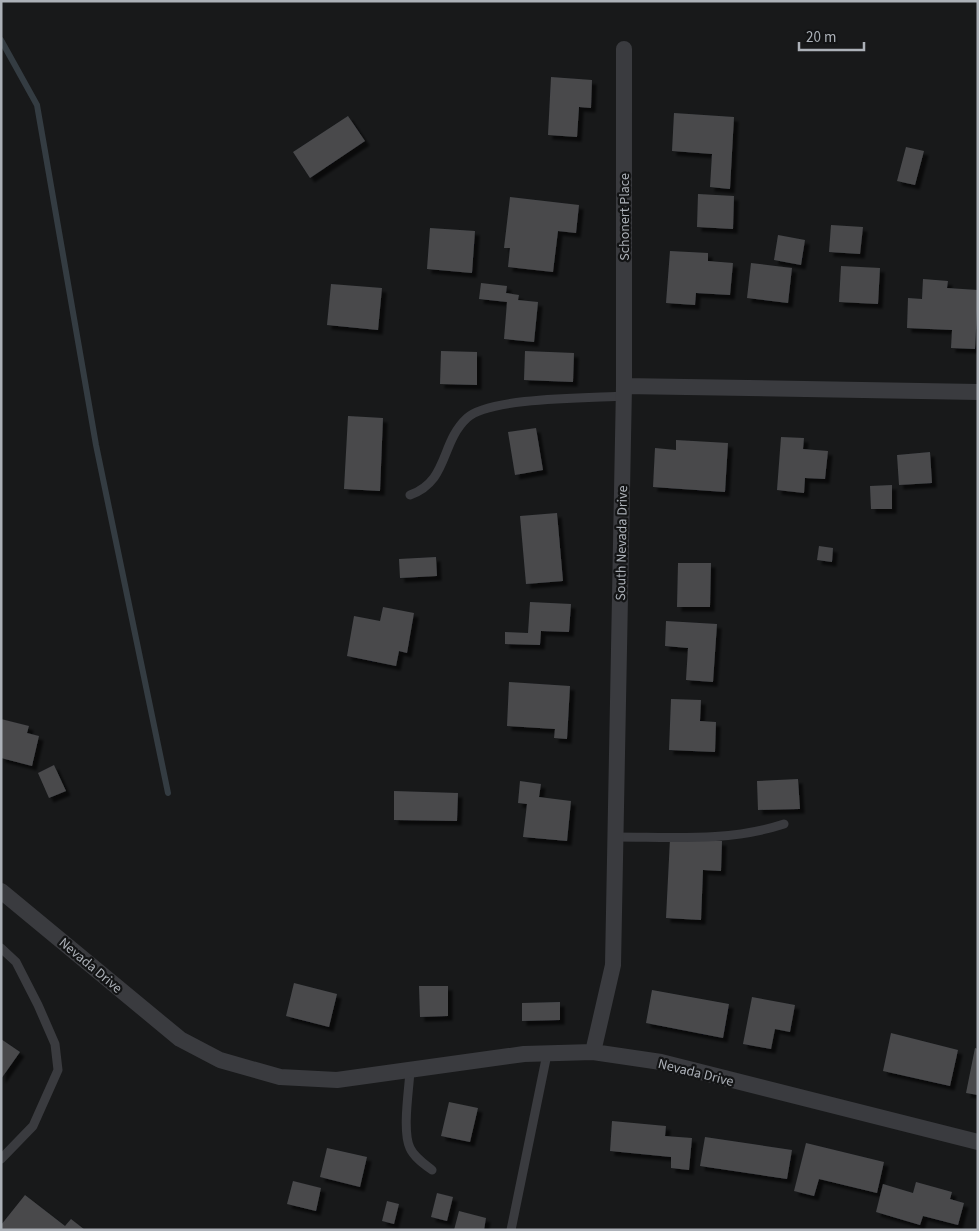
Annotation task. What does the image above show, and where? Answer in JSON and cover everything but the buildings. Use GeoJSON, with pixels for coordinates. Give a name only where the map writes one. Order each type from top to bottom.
{"type":"FeatureCollection","features":[{"type":"Feature","properties":{"kind":"street","name":"Schonert Place"},"geometry":{"type":"LineString","coordinates":[[624,49],[624,391]]}},
{"type":"Feature","properties":{"kind":"street"},"geometry":{"type":"LineString","coordinates":[[624,391],[978,392]]}},
{"type":"Feature","properties":{"kind":"street","name":"South Nevada Drive"},"geometry":{"type":"LineString","coordinates":[[593,1052],[612,965],[624,391]]}},
{"type":"Feature","properties":{"kind":"street","name":"Nevada Drive"},"geometry":{"type":"LineString","coordinates":[[1,891],[180,1039],[220,1060],[280,1077],[337,1080],[524,1054],[593,1052],[661,1062],[978,1142]]}},
{"type":"Feature","properties":{"kind":"lane"},"geometry":{"type":"LineString","coordinates":[[410,495],[424,490],[432,481],[455,432],[467,417],[479,410],[514,403],[624,391]]}},
{"type":"Feature","properties":{"kind":"lane"},"geometry":{"type":"LineString","coordinates":[[615,836],[721,838],[758,833],[784,824]]}},
{"type":"Feature","properties":{"kind":"lane"},"geometry":{"type":"LineString","coordinates":[[1,948],[16,962],[38,1005],[54,1044],[58,1070],[33,1126],[1,1159]]}},
{"type":"Feature","properties":{"kind":"lane"},"geometry":{"type":"LineString","coordinates":[[511,1230],[547,1054]]}},
{"type":"Feature","properties":{"kind":"lane"},"geometry":{"type":"LineString","coordinates":[[410,1071],[407,1128],[409,1147],[416,1157],[432,1170]]}},
{"type":"Feature","properties":{"kind":"waterway"},"geometry":{"type":"LineString","coordinates":[[1,40],[37,105],[96,445],[168,793]]}}]}
